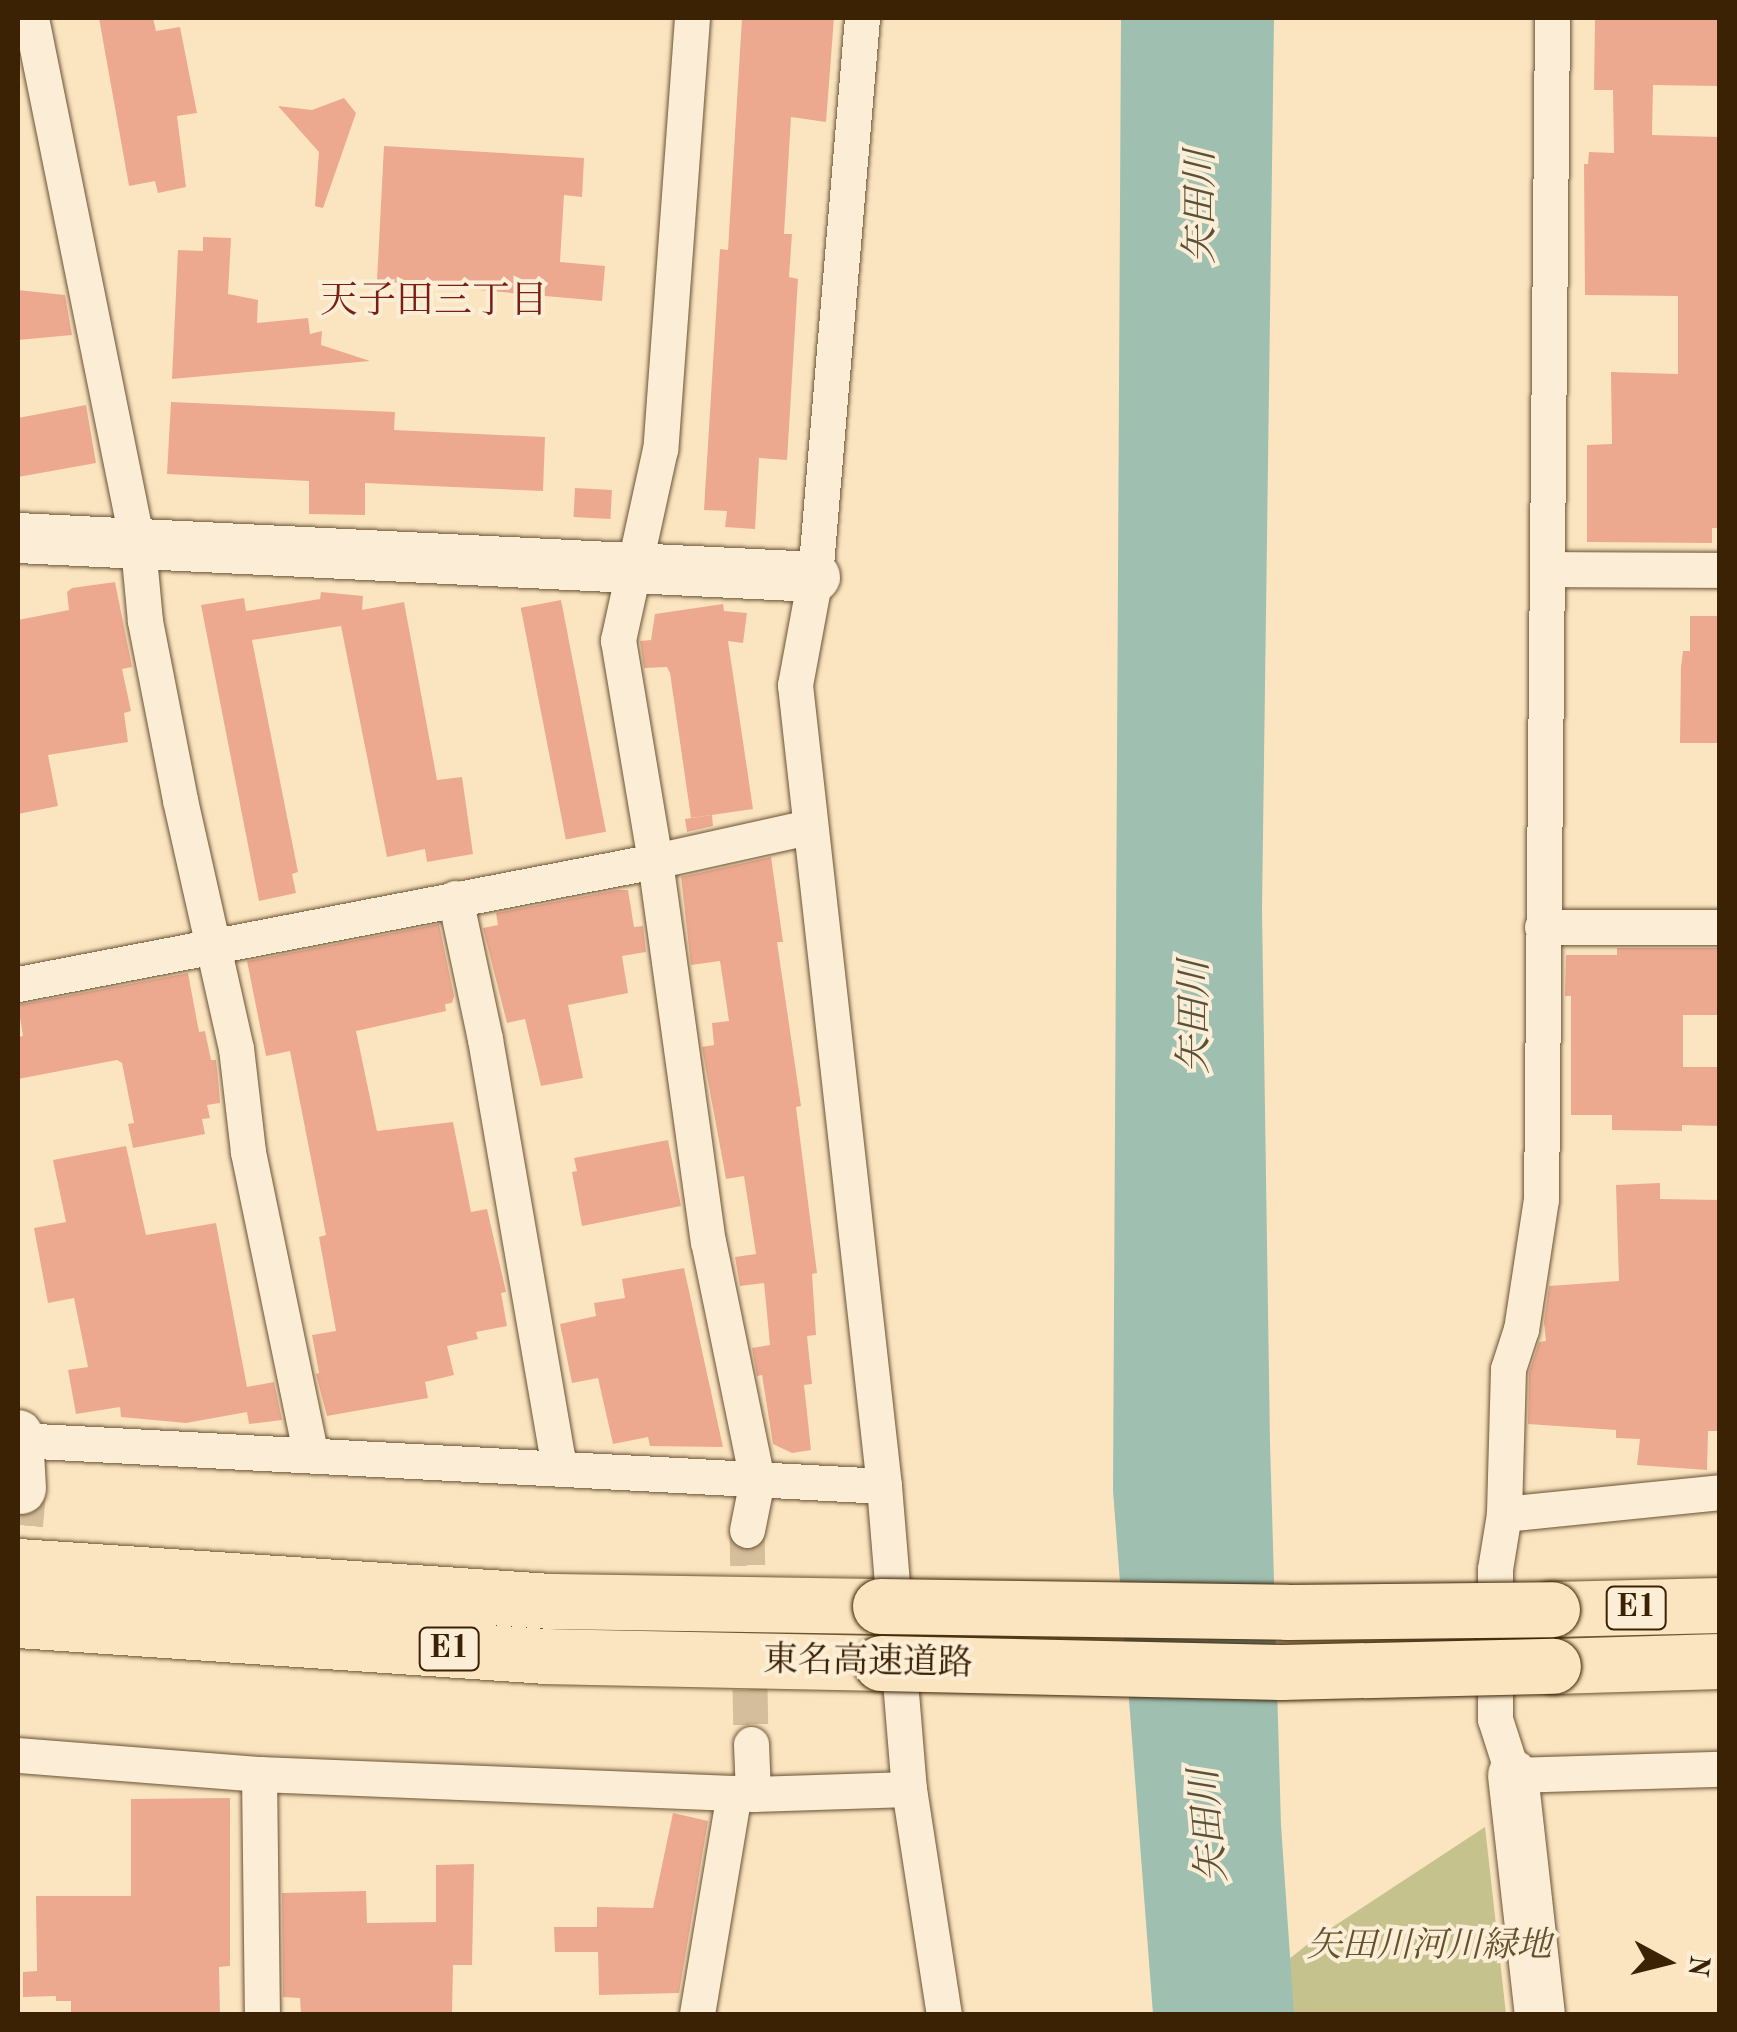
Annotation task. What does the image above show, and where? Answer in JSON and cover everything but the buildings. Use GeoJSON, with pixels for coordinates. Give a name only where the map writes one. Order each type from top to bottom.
{"type":"FeatureCollection","features":[{"type":"Feature","properties":{"kind":"highway","name":"東名高速道路"},"geometry":{"type":"LineString","coordinates":[[18,1566],[550,1601],[1288,1612],[1720,1605]]}},
{"type":"Feature","properties":{"kind":"highway","name":"東名高速道路"},"geometry":{"type":"LineString","coordinates":[[18,1620],[546,1656],[1281,1672],[1720,1661]]}},
{"type":"Feature","properties":{"kind":"street"},"geometry":{"type":"LineString","coordinates":[[31,18],[138,546],[145,621],[236,1048],[248,1152],[311,1455]]}},
{"type":"Feature","properties":{"kind":"street"},"geometry":{"type":"LineString","coordinates":[[692,18],[660,449],[618,640],[656,861],[708,1241],[756,1480],[747,1530]]}},
{"type":"Feature","properties":{"kind":"street"},"geometry":{"type":"LineString","coordinates":[[862,18],[814,577],[795,685],[884,1486],[909,1789],[944,2014]]}},
{"type":"Feature","properties":{"kind":"street"},"geometry":{"type":"LineString","coordinates":[[1540,2014],[1513,1775],[1495,1719],[1495,1569],[1504,1514],[1508,1368],[1521,1329],[1541,1198],[1552,18]]}},
{"type":"Feature","properties":{"kind":"street"},"geometry":{"type":"LineString","coordinates":[[18,538],[814,577]]}},
{"type":"Feature","properties":{"kind":"street"},"geometry":{"type":"LineString","coordinates":[[1547,569],[1720,570]]}},
{"type":"Feature","properties":{"kind":"street"},"geometry":{"type":"LineString","coordinates":[[18,984],[656,861],[808,826]]}},
{"type":"Feature","properties":{"kind":"street"},"geometry":{"type":"LineString","coordinates":[[456,898],[485,1038],[559,1466]]}},
{"type":"Feature","properties":{"kind":"street"},"geometry":{"type":"LineString","coordinates":[[1542,927],[1720,927]]}},
{"type":"Feature","properties":{"kind":"street"},"geometry":{"type":"LineString","coordinates":[[19,1451],[311,1455],[884,1486]]}},
{"type":"Feature","properties":{"kind":"street"},"geometry":{"type":"LineString","coordinates":[[1504,1514],[1720,1492]]}},
{"type":"Feature","properties":{"kind":"street"},"geometry":{"type":"LineString","coordinates":[[697,2014],[751,1744]]}},
{"type":"Feature","properties":{"kind":"street"},"geometry":{"type":"LineString","coordinates":[[18,1755],[259,1774],[744,1794],[909,1789]]}},
{"type":"Feature","properties":{"kind":"street"},"geometry":{"type":"LineString","coordinates":[[1513,1775],[1720,1769]]}},
{"type":"Feature","properties":{"kind":"street"},"geometry":{"type":"LineString","coordinates":[[259,1774],[262,2014]]}},
{"type":"Feature","properties":{"kind":"green space","name":"矢田川河川緑地"},"geometry":{"type":"Polygon","coordinates":[[[1485,1827],[1506,2014],[1220,2014],[1313,1940],[1485,1827]]]}},
{"type":"Feature","properties":{"kind":"water","name":"矢田川"},"geometry":{"type":"Polygon","coordinates":[[[1121,18],[1274,18],[1262,910],[1270,1442],[1281,1825],[1294,2014],[1153,2014],[1113,1491],[1121,18]]]}},
{"type":"Feature","properties":{"kind":"tunnel"},"geometry":{"type":"LineString","coordinates":[[18,1525],[21,1489]]}},
{"type":"Feature","properties":{"kind":"tunnel"},"geometry":{"type":"LineString","coordinates":[[747,1530],[751,1744]]}},
{"type":"Feature","properties":{"kind":"district","name":"天子田三丁目"},"geometry":{"type":"Point","coordinates":[434,303]}}]}
